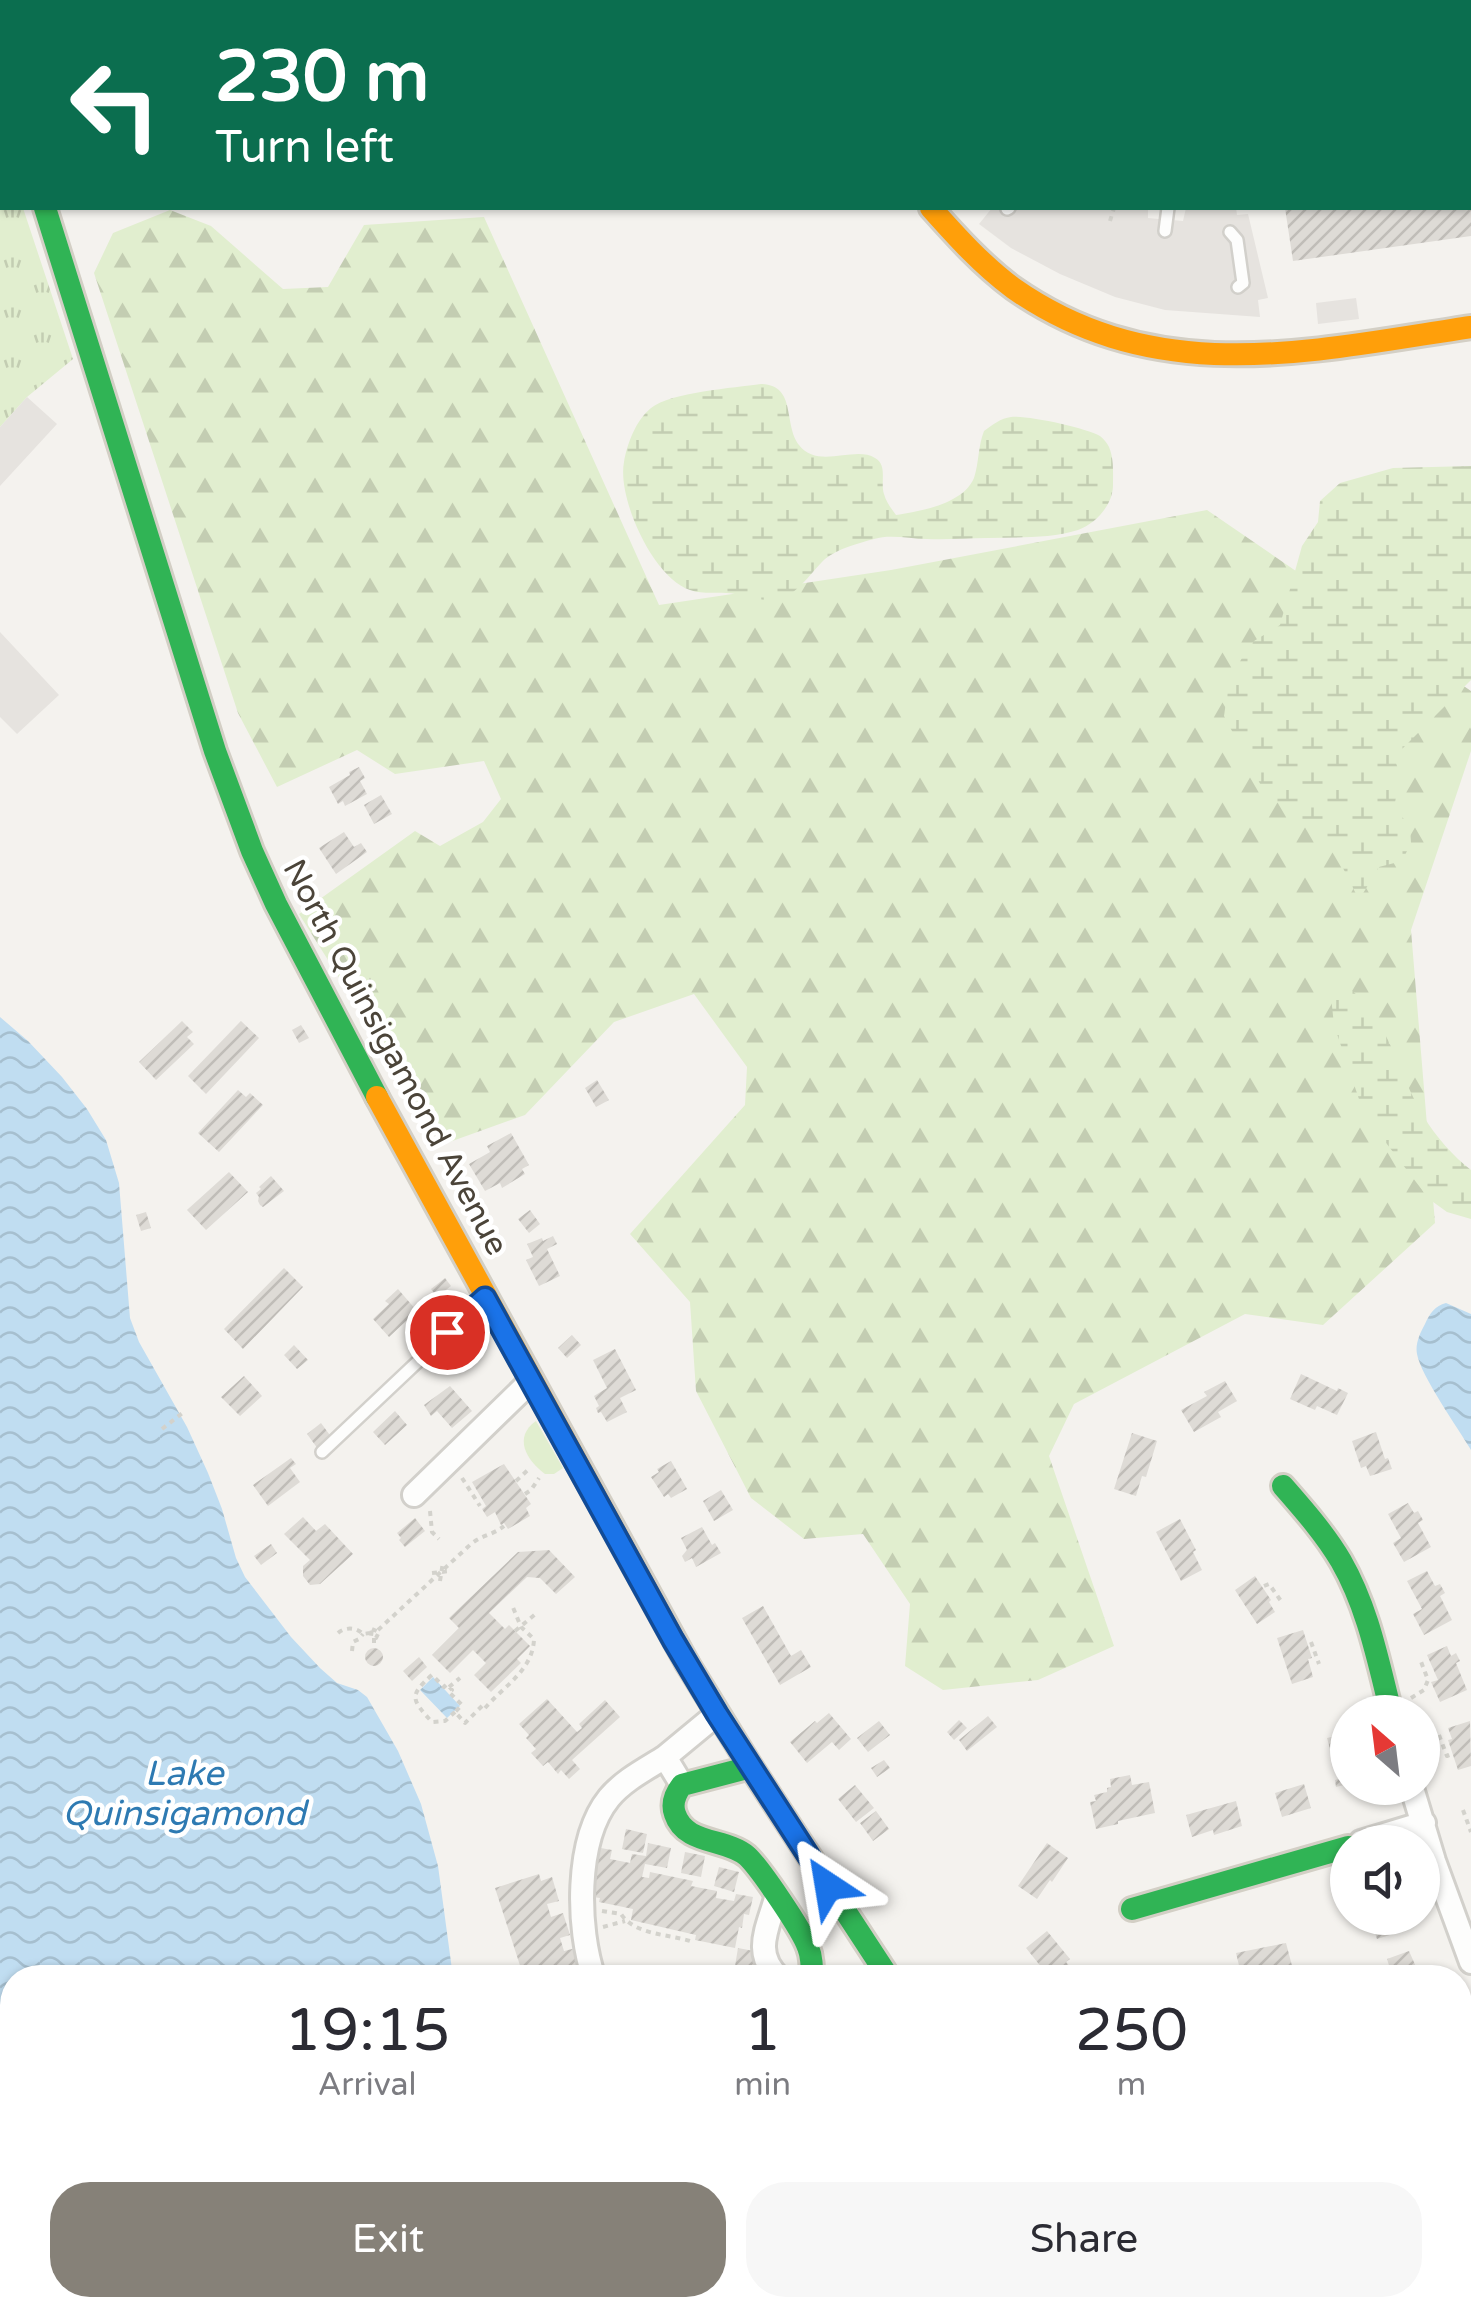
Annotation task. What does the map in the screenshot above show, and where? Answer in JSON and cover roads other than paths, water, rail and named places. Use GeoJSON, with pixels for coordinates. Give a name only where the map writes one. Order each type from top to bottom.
{"type":"FeatureCollection","features":[{"type":"Feature","properties":{"kind":"main road","name":"North Quinsigamond Avenue"},"geometry":{"type":"LineString","coordinates":[[52,210],[204,717],[252,851],[276,904],[340,1030],[641,1583],[717,1714],[880,1965]]}},
{"type":"Feature","properties":{"kind":"main road"},"geometry":{"type":"LineString","coordinates":[[933,210],[989,268],[1046,310],[1081,327],[1157,349],[1272,356],[1471,327]]}},
{"type":"Feature","properties":{"kind":"main road"},"geometry":{"type":"LineString","coordinates":[[1283,1486],[1317,1526],[1349,1574],[1395,1695]]}},
{"type":"Feature","properties":{"kind":"main road"},"geometry":{"type":"LineString","coordinates":[[751,1767],[682,1786],[675,1794],[673,1806],[683,1828],[744,1854],[756,1866],[808,1943],[812,1965]]}},
{"type":"Feature","properties":{"kind":"main road"},"geometry":{"type":"LineString","coordinates":[[1132,1909],[1330,1851]]}},
{"type":"Feature","properties":{"kind":"street"},"geometry":{"type":"LineString","coordinates":[[422,1503],[532,1380]]}},
{"type":"Feature","properties":{"kind":"street"},"geometry":{"type":"LineString","coordinates":[[591,1965],[581,1895],[594,1829],[607,1800],[717,1714]]}},
{"type":"Feature","properties":{"kind":"street"},"geometry":{"type":"LineString","coordinates":[[665,1757],[682,1786]]}},
{"type":"Feature","properties":{"kind":"street"},"geometry":{"type":"LineString","coordinates":[[1418,1805],[1471,1962]]}},
{"type":"Feature","properties":{"kind":"street"},"geometry":{"type":"LineString","coordinates":[[768,1965],[762,1948],[776,1898]]}},
{"type":"Feature","properties":{"kind":"lane"},"geometry":{"type":"LineString","coordinates":[[1165,231],[1168,210]]}},
{"type":"Feature","properties":{"kind":"lane"},"geometry":{"type":"LineString","coordinates":[[1230,232],[1237,240],[1244,282],[1238,287]]}},
{"type":"Feature","properties":{"kind":"lane"},"geometry":{"type":"LineString","coordinates":[[322,1452],[485,1298]]}},
{"type":"Feature","properties":{"kind":"water","name":"Lake Quinsigamond"},"geometry":{"type":"Polygon","coordinates":[[[0,1017],[62,1077],[106,1140],[119,1183],[130,1318],[208,1473],[245,1577],[320,1668],[337,1683],[367,1697],[398,1751],[421,1804],[438,1866],[451,1965],[0,1965],[0,1017]]]}},
{"type":"Feature","properties":{"kind":"water"},"geometry":{"type":"Polygon","coordinates":[[[1446,1303],[1471,1314],[1471,1450],[1432,1388],[1417,1354],[1418,1339],[1429,1316],[1446,1303]]]}},
{"type":"Feature","properties":{"kind":"water"},"geometry":{"type":"Polygon","coordinates":[[[433,1677],[460,1706],[447,1718],[420,1690],[433,1677]]]}}]}
